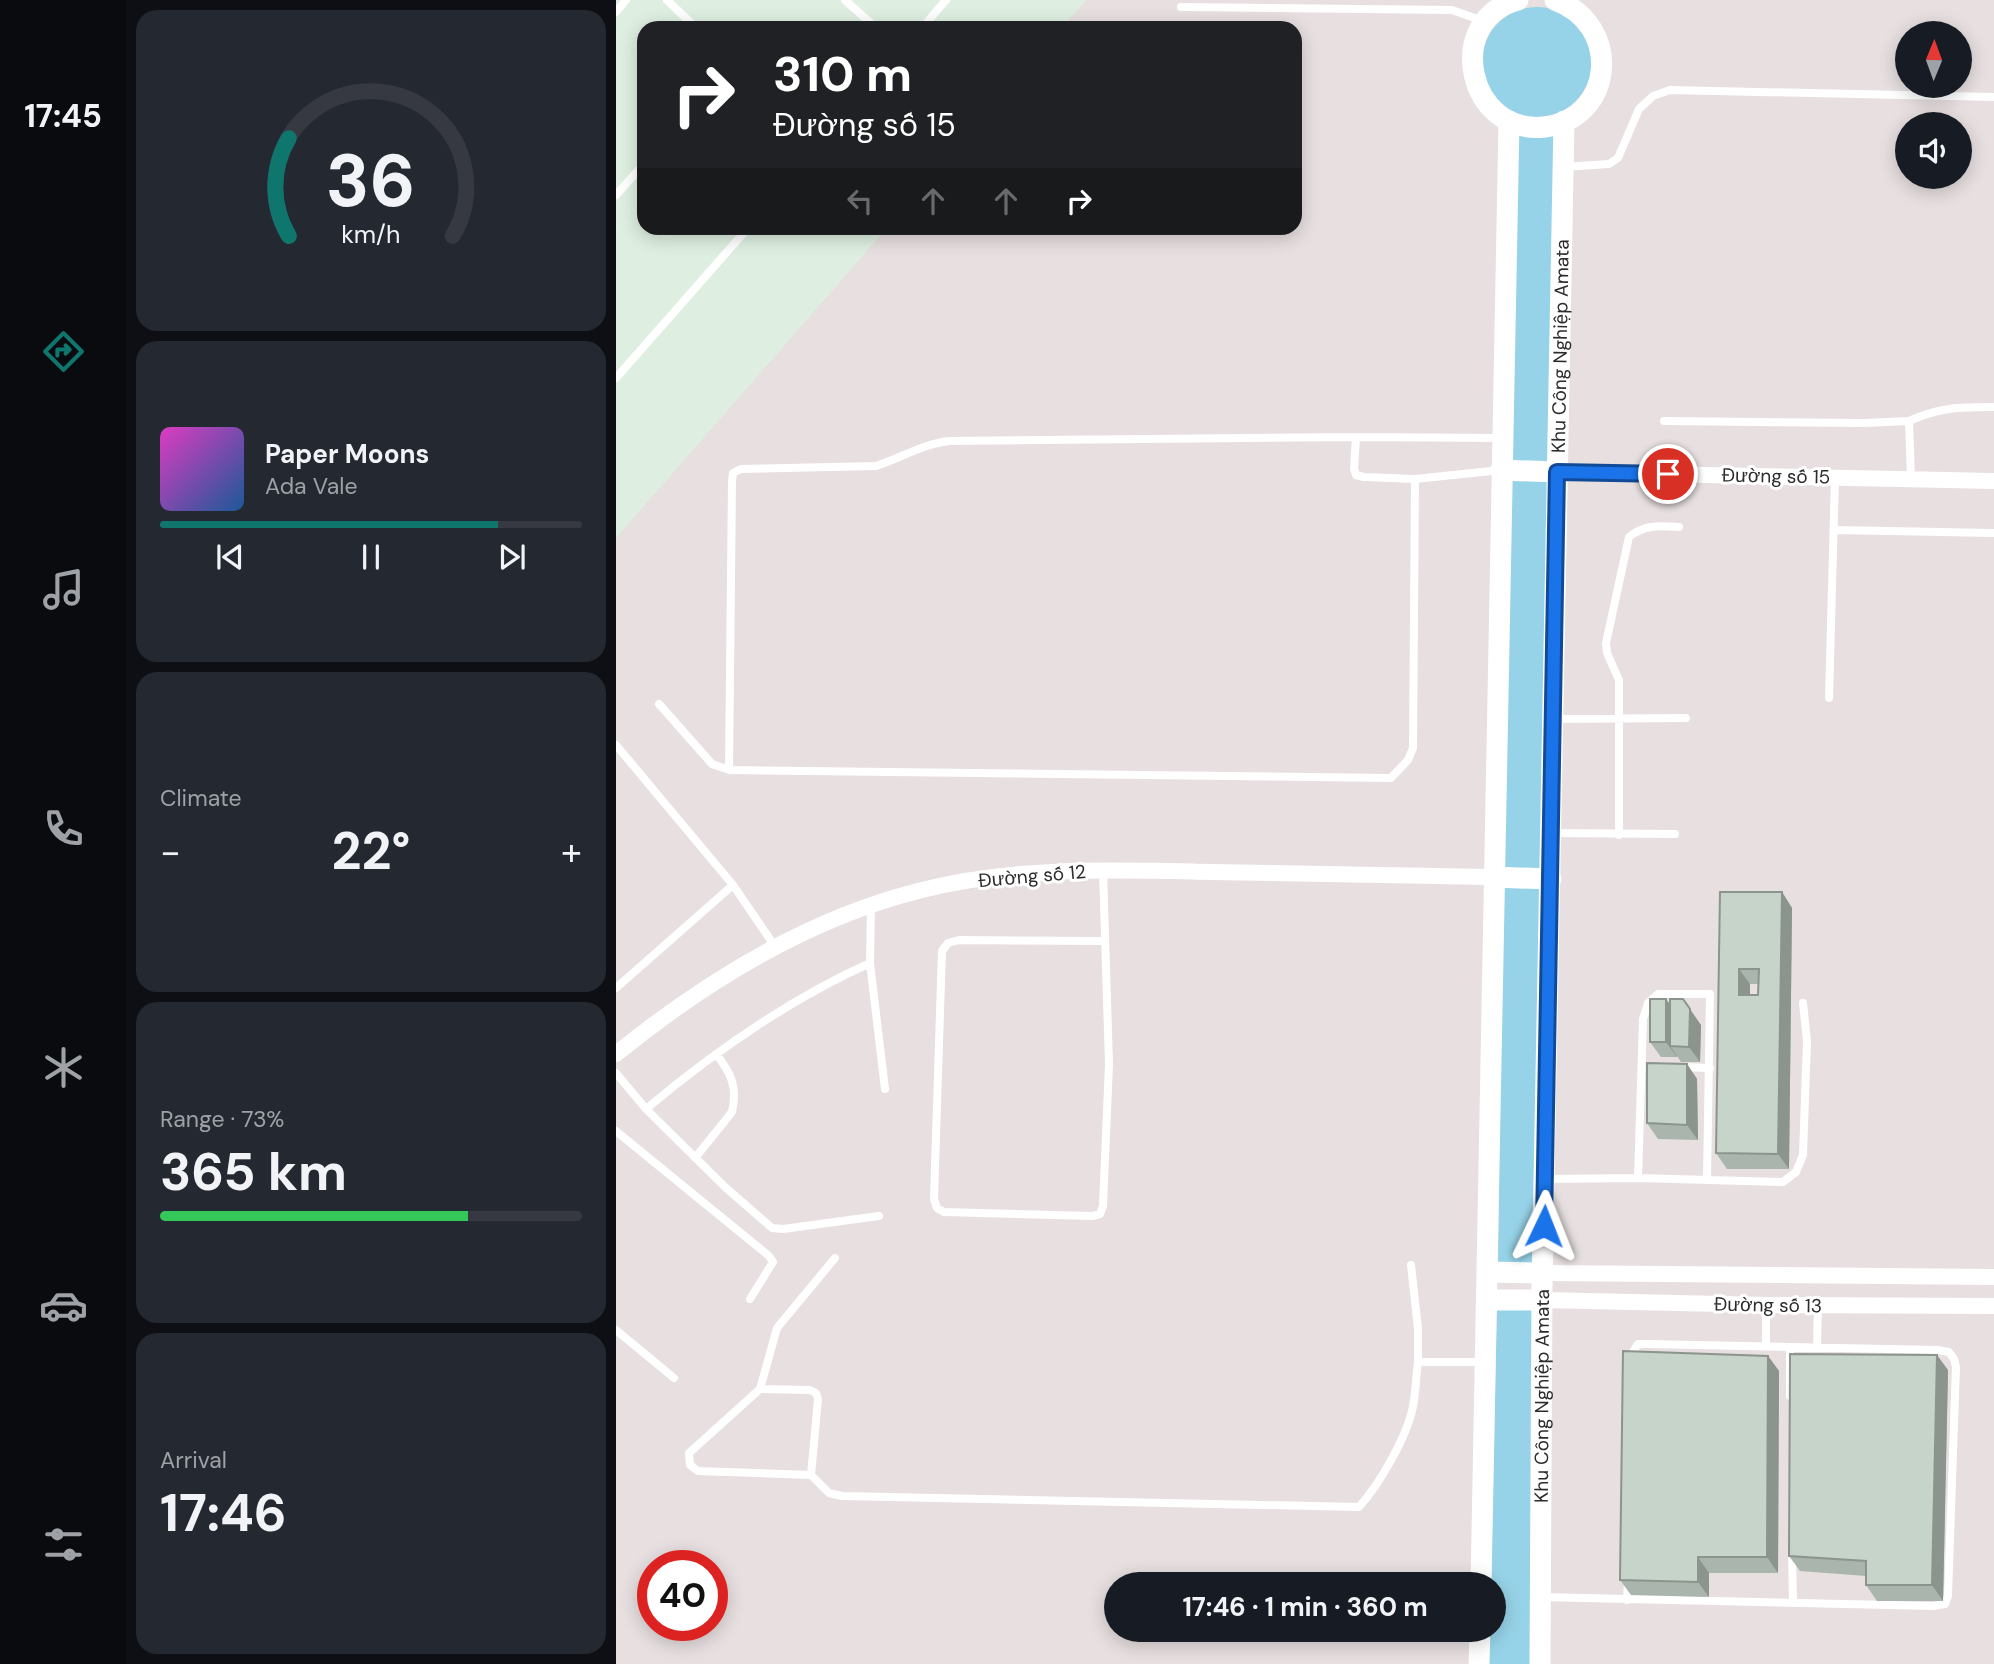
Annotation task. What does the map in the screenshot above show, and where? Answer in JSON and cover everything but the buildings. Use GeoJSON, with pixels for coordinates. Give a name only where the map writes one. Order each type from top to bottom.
{"type":"FeatureCollection","features":[{"type":"Feature","properties":{"kind":"street"},"geometry":{"type":"LineString","coordinates":[[1518,0],[1498,10],[1485,22],[1474,48],[1473,77],[1481,95],[1493,110],[1509,121],[1546,127],[1564,121],[1581,110],[1594,94],[1601,75],[1602,55],[1597,35],[1585,18],[1569,5],[1555,0]]}},
{"type":"Feature","properties":{"kind":"street"},"geometry":{"type":"LineString","coordinates":[[1481,1572],[1489,1272],[1492,877],[1509,121]]}},
{"type":"Feature","properties":{"kind":"street","name":"Khu Công Nghiệp Amata"},"geometry":{"type":"LineString","coordinates":[[1540,1664],[1542,1300],[1564,121]]}},
{"type":"Feature","properties":{"kind":"street"},"geometry":{"type":"LineString","coordinates":[[1501,470],[1557,472]]}},
{"type":"Feature","properties":{"kind":"street","name":"Đường số 15"},"geometry":{"type":"LineString","coordinates":[[1557,472],[1994,481]]}},
{"type":"Feature","properties":{"kind":"street","name":"Đường số 12"},"geometry":{"type":"LineString","coordinates":[[616,1054],[683,1003],[727,974],[803,933],[871,905],[922,890],[987,877],[1103,870],[1492,877]]}},
{"type":"Feature","properties":{"kind":"street"},"geometry":{"type":"LineString","coordinates":[[1492,877],[1550,879]]}},
{"type":"Feature","properties":{"kind":"street"},"geometry":{"type":"LineString","coordinates":[[1489,1272],[1543,1273]]}},
{"type":"Feature","properties":{"kind":"street","name":"Đường số 13"},"geometry":{"type":"LineString","coordinates":[[1543,1273],[1994,1277]]}},
{"type":"Feature","properties":{"kind":"street"},"geometry":{"type":"LineString","coordinates":[[1488,1300],[1542,1300]]}},
{"type":"Feature","properties":{"kind":"street","name":"Đường số 13"},"geometry":{"type":"LineString","coordinates":[[1542,1300],[1818,1306],[1994,1306]]}},
{"type":"Feature","properties":{"kind":"street"},"geometry":{"type":"LineString","coordinates":[[1479,1664],[1480,1642]]}},
{"type":"Feature","properties":{"kind":"lane"},"geometry":{"type":"LineString","coordinates":[[616,12],[626,0]]}},
{"type":"Feature","properties":{"kind":"lane"},"geometry":{"type":"LineString","coordinates":[[667,0],[689,21]]}},
{"type":"Feature","properties":{"kind":"lane"},"geometry":{"type":"LineString","coordinates":[[845,0],[868,21]]}},
{"type":"Feature","properties":{"kind":"lane"},"geometry":{"type":"LineString","coordinates":[[928,21],[946,0]]}},
{"type":"Feature","properties":{"kind":"lane"},"geometry":{"type":"LineString","coordinates":[[1181,7],[1442,9],[1485,22]]}},
{"type":"Feature","properties":{"kind":"lane"},"geometry":{"type":"LineString","coordinates":[[1563,167],[1609,164],[1618,158],[1639,109],[1653,96],[1670,90],[1994,97]]}},
{"type":"Feature","properties":{"kind":"lane"},"geometry":{"type":"LineString","coordinates":[[616,195],[637,172]]}},
{"type":"Feature","properties":{"kind":"lane"},"geometry":{"type":"LineString","coordinates":[[616,378],[742,235]]}},
{"type":"Feature","properties":{"kind":"lane"},"geometry":{"type":"LineString","coordinates":[[1664,421],[1865,423],[1909,421],[1931,411],[1952,407],[1994,407]]}},
{"type":"Feature","properties":{"kind":"lane"},"geometry":{"type":"LineString","coordinates":[[1909,421],[1911,479]]}},
{"type":"Feature","properties":{"kind":"lane"},"geometry":{"type":"LineString","coordinates":[[1356,437],[1354,469],[1356,475],[1364,477],[1415,479],[1501,470]]}},
{"type":"Feature","properties":{"kind":"lane"},"geometry":{"type":"LineString","coordinates":[[729,770],[732,481],[733,473],[741,468],[876,466],[893,461],[920,446],[949,441],[1501,438]]}},
{"type":"Feature","properties":{"kind":"lane"},"geometry":{"type":"LineString","coordinates":[[1829,698],[1835,478]]}},
{"type":"Feature","properties":{"kind":"lane"},"geometry":{"type":"LineString","coordinates":[[659,704],[712,764],[729,770],[1391,778],[1408,760],[1413,748],[1415,479]]}},
{"type":"Feature","properties":{"kind":"lane"},"geometry":{"type":"LineString","coordinates":[[1619,835],[1619,680],[1607,653],[1606,643],[1629,537],[1648,526],[1679,527]]}},
{"type":"Feature","properties":{"kind":"lane"},"geometry":{"type":"LineString","coordinates":[[1833,530],[1994,533]]}},
{"type":"Feature","properties":{"kind":"lane"},"geometry":{"type":"LineString","coordinates":[[1554,719],[1686,718]]}},
{"type":"Feature","properties":{"kind":"lane"},"geometry":{"type":"LineString","coordinates":[[616,745],[733,885],[776,948]]}},
{"type":"Feature","properties":{"kind":"lane"},"geometry":{"type":"LineString","coordinates":[[1551,833],[1675,835]]}},
{"type":"Feature","properties":{"kind":"lane"},"geometry":{"type":"LineString","coordinates":[[1103,870],[1105,941],[1108,1063],[1103,1206],[1100,1214],[1092,1216],[944,1212],[937,1208],[934,1199],[942,951],[948,943],[959,940],[1105,941]]}},
{"type":"Feature","properties":{"kind":"lane"},"geometry":{"type":"LineString","coordinates":[[616,988],[733,885]]}},
{"type":"Feature","properties":{"kind":"lane"},"geometry":{"type":"LineString","coordinates":[[871,905],[870,963],[885,1089]]}},
{"type":"Feature","properties":{"kind":"lane"},"geometry":{"type":"LineString","coordinates":[[646,1110],[761,1022],[839,977],[870,963]]}},
{"type":"Feature","properties":{"kind":"lane"},"geometry":{"type":"LineString","coordinates":[[1638,1178],[1643,1019],[1648,1003],[1658,994],[1710,994],[1707,1180]]}},
{"type":"Feature","properties":{"kind":"lane"},"geometry":{"type":"LineString","coordinates":[[1546,1179],[1638,1178],[1783,1182],[1796,1172],[1803,1155],[1807,1041],[1803,1003]]}},
{"type":"Feature","properties":{"kind":"lane"},"geometry":{"type":"LineString","coordinates":[[695,1158],[734,1106],[730,1072],[716,1054]]}},
{"type":"Feature","properties":{"kind":"lane"},"geometry":{"type":"LineString","coordinates":[[1641,1065],[1655,1065]]}},
{"type":"Feature","properties":{"kind":"lane"},"geometry":{"type":"LineString","coordinates":[[1668,1066],[1710,1068]]}},
{"type":"Feature","properties":{"kind":"lane"},"geometry":{"type":"LineString","coordinates":[[616,1073],[646,1110],[772,1228],[777,1230],[879,1216]]}},
{"type":"Feature","properties":{"kind":"lane"},"geometry":{"type":"LineString","coordinates":[[616,1130],[769,1256],[773,1262],[770,1269],[750,1299]]}},
{"type":"Feature","properties":{"kind":"lane"},"geometry":{"type":"LineString","coordinates":[[835,1258],[777,1328],[760,1389],[689,1454],[690,1465],[698,1471],[811,1475],[829,1493],[842,1496],[1359,1507],[1372,1493],[1393,1455],[1413,1408],[1418,1329],[1410,1265]]}},
{"type":"Feature","properties":{"kind":"lane"},"geometry":{"type":"LineString","coordinates":[[1766,1305],[1766,1346]]}},
{"type":"Feature","properties":{"kind":"lane"},"geometry":{"type":"LineString","coordinates":[[1817,1347],[1818,1306]]}},
{"type":"Feature","properties":{"kind":"lane"},"geometry":{"type":"LineString","coordinates":[[616,1330],[674,1378]]}},
{"type":"Feature","properties":{"kind":"lane"},"geometry":{"type":"LineString","coordinates":[[1541,1597],[1933,1606],[1945,1604],[1948,1596],[1954,1359],[1949,1352],[1638,1345],[1631,1355],[1631,1375]]}},
{"type":"Feature","properties":{"kind":"lane"},"geometry":{"type":"LineString","coordinates":[[1790,1347],[1790,1401]]}},
{"type":"Feature","properties":{"kind":"lane"},"geometry":{"type":"LineString","coordinates":[[1418,1362],[1486,1362]]}},
{"type":"Feature","properties":{"kind":"lane"},"geometry":{"type":"LineString","coordinates":[[760,1389],[810,1390],[816,1393],[818,1399],[811,1475]]}},
{"type":"Feature","properties":{"kind":"lane"},"geometry":{"type":"LineString","coordinates":[[1792,1549],[1793,1603]]}},
{"type":"Feature","properties":{"kind":"lane"},"geometry":{"type":"LineString","coordinates":[[1627,1600],[1628,1574]]}},
{"type":"Feature","properties":{"kind":"shaded area"},"geometry":{"type":"Polygon","coordinates":[[[1086,0],[1994,0],[1994,1664],[616,1664],[616,538],[881,235],[1302,235],[1302,21],[1068,21],[1086,0]]]}},
{"type":"Feature","properties":{"kind":"shaded area"},"geometry":{"type":"Polygon","coordinates":[[[1537,7],[1558,11],[1576,23],[1588,41],[1592,62],[1588,83],[1576,101],[1558,113],[1537,117],[1516,113],[1498,101],[1486,83],[1482,62],[1486,41],[1498,23],[1516,11],[1537,7]]]}},
{"type":"Feature","properties":{"kind":"shaded area"},"geometry":{"type":"Polygon","coordinates":[[[1517,133],[1554,134],[1548,466],[1510,465],[1517,133]]]}},
{"type":"Feature","properties":{"kind":"shaded area"},"geometry":{"type":"Polygon","coordinates":[[[1510,475],[1548,477],[1542,873],[1502,872],[1510,475]]]}},
{"type":"Feature","properties":{"kind":"shaded area"},"geometry":{"type":"Polygon","coordinates":[[[1502,882],[1541,883],[1534,1267],[1498,1267],[1502,882]]]}},
{"type":"Feature","properties":{"kind":"shaded area"},"geometry":{"type":"Polygon","coordinates":[[[1497,1305],[1533,1305],[1530,1664],[1489,1664],[1489,1642],[1506,1642],[1506,1572],[1491,1572],[1497,1305]]]}},
{"type":"Feature","properties":{"kind":"route"},"geometry":{"type":"LineString","coordinates":[[1544,1226],[1557,472],[1668,474]]}}]}
